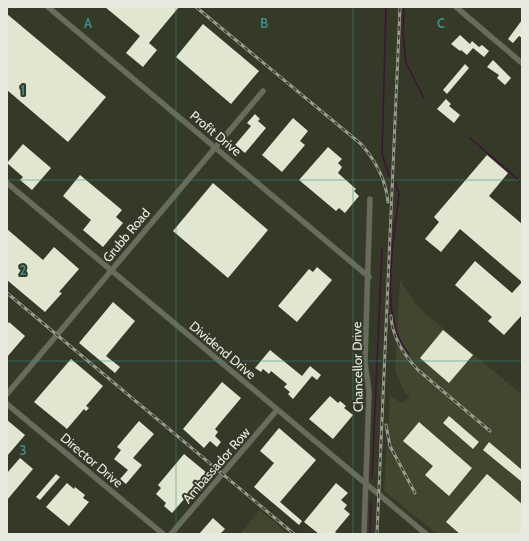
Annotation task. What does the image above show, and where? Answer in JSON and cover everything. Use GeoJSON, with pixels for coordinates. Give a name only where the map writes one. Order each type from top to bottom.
{"type":"FeatureCollection","features":[{"type":"Feature","properties":{"kind":"street","name":"Profit Drive"},"geometry":{"type":"LineString","coordinates":[[48,7],[369,277]]}},
{"type":"Feature","properties":{"kind":"street"},"geometry":{"type":"LineString","coordinates":[[456,7],[522,63]]}},
{"type":"Feature","properties":{"kind":"street","name":"Grubb Road"},"geometry":{"type":"LineString","coordinates":[[7,394],[262,91]]}},
{"type":"Feature","properties":{"kind":"street","name":"Dividend Drive"},"geometry":{"type":"LineString","coordinates":[[7,183],[426,534]]}},
{"type":"Feature","properties":{"kind":"street","name":"Chancellor Drive"},"geometry":{"type":"LineString","coordinates":[[364,534],[369,392],[365,362],[369,277],[370,200]]}},
{"type":"Feature","properties":{"kind":"street","name":"Director Drive"},"geometry":{"type":"LineString","coordinates":[[7,404],[163,534]]}},
{"type":"Feature","properties":{"kind":"street","name":"Ambassador Row"},"geometry":{"type":"LineString","coordinates":[[171,534],[277,410]]}},
{"type":"Feature","properties":{"kind":"shaded area"},"geometry":{"type":"Polygon","coordinates":[[[400,280],[418,307],[522,395],[522,534],[437,534],[384,491],[390,396],[402,403],[410,397],[405,393],[395,371],[400,280]]]}},
{"type":"Feature","properties":{"kind":"shaded area"},"geometry":{"type":"Polygon","coordinates":[[[260,510],[288,534],[240,534],[260,510]]]}},
{"type":"Feature","properties":{"kind":"building"},"geometry":{"type":"Polygon","coordinates":[[[105,7],[179,7],[149,43],[157,50],[143,67],[126,53],[140,36],[105,7]]]}},
{"type":"Feature","properties":{"kind":"building"},"geometry":{"type":"Polygon","coordinates":[[[7,14],[106,97],[68,142],[7,90],[7,14]]]}},
{"type":"Feature","properties":{"kind":"building"},"geometry":{"type":"Polygon","coordinates":[[[522,20],[522,38],[519,36],[513,43],[508,39],[522,20]]]}},
{"type":"Feature","properties":{"kind":"building"},"geometry":{"type":"Polygon","coordinates":[[[203,24],[259,71],[231,104],[176,57],[203,24]]]}},
{"type":"Feature","properties":{"kind":"building"},"geometry":{"type":"Polygon","coordinates":[[[460,35],[470,44],[472,41],[479,47],[482,45],[489,51],[484,57],[473,48],[467,55],[451,44],[460,35]]]}},
{"type":"Feature","properties":{"kind":"building"},"geometry":{"type":"Polygon","coordinates":[[[493,60],[511,78],[505,85],[497,78],[499,75],[487,67],[493,60]]]}},
{"type":"Feature","properties":{"kind":"building"},"geometry":{"type":"Polygon","coordinates":[[[465,64],[469,68],[447,94],[443,90],[465,64]]]}},
{"type":"Feature","properties":{"kind":"building"},"geometry":{"type":"Polygon","coordinates":[[[446,99],[451,104],[449,106],[460,115],[454,123],[437,109],[446,99]]]}},
{"type":"Feature","properties":{"kind":"building"},"geometry":{"type":"Polygon","coordinates":[[[255,114],[260,119],[258,121],[266,128],[245,153],[235,145],[251,126],[247,123],[255,114]]]}},
{"type":"Feature","properties":{"kind":"building"},"geometry":{"type":"Polygon","coordinates":[[[293,118],[308,131],[300,141],[305,145],[282,172],[262,155],[293,118]]]}},
{"type":"Feature","properties":{"kind":"building"},"geometry":{"type":"Polygon","coordinates":[[[23,144],[51,168],[32,190],[20,180],[23,177],[7,163],[23,144]]]}},
{"type":"Feature","properties":{"kind":"building"},"geometry":{"type":"Polygon","coordinates":[[[328,147],[342,159],[338,163],[342,167],[338,173],[356,189],[354,191],[359,196],[345,213],[339,208],[336,211],[299,180],[328,147]]]}},
{"type":"Feature","properties":{"kind":"building"},"geometry":{"type":"Polygon","coordinates":[[[487,155],[508,173],[489,196],[522,224],[522,282],[460,229],[441,252],[425,239],[439,222],[434,217],[487,155]]]}},
{"type":"Feature","properties":{"kind":"building"},"geometry":{"type":"Polygon","coordinates":[[[80,175],[122,210],[116,217],[123,223],[103,247],[83,230],[91,220],[63,196],[80,175]]]}},
{"type":"Feature","properties":{"kind":"building"},"geometry":{"type":"Polygon","coordinates":[[[213,183],[268,230],[228,278],[173,231],[213,183]]]}},
{"type":"Feature","properties":{"kind":"building"},"geometry":{"type":"Polygon","coordinates":[[[7,229],[43,260],[54,247],[79,269],[59,292],[62,293],[45,312],[7,280],[7,229]]]}},
{"type":"Feature","properties":{"kind":"building"},"geometry":{"type":"Polygon","coordinates":[[[475,261],[512,293],[522,282],[522,315],[504,335],[488,321],[492,317],[455,285],[475,261]]]}},
{"type":"Feature","properties":{"kind":"building"},"geometry":{"type":"Polygon","coordinates":[[[317,267],[332,280],[297,322],[278,306],[309,269],[313,272],[317,267]]]}},
{"type":"Feature","properties":{"kind":"building"},"geometry":{"type":"Polygon","coordinates":[[[113,302],[135,321],[106,356],[120,367],[115,373],[79,343],[113,302]]]}},
{"type":"Feature","properties":{"kind":"building"},"geometry":{"type":"Polygon","coordinates":[[[9,322],[25,336],[7,357],[7,325],[9,322]]]}},
{"type":"Feature","properties":{"kind":"building"},"geometry":{"type":"Polygon","coordinates":[[[443,330],[473,355],[449,383],[420,358],[443,330]]]}},
{"type":"Feature","properties":{"kind":"building"},"geometry":{"type":"Polygon","coordinates":[[[270,350],[302,376],[310,366],[321,375],[317,380],[312,376],[293,399],[288,394],[290,392],[284,387],[287,384],[271,371],[269,374],[263,369],[261,372],[255,368],[270,350]]]}},
{"type":"Feature","properties":{"kind":"building"},"geometry":{"type":"Polygon","coordinates":[[[71,359],[103,386],[86,406],[89,408],[86,411],[84,409],[67,429],[34,402],[71,359]]]}},
{"type":"Feature","properties":{"kind":"building"},"geometry":{"type":"Polygon","coordinates":[[[222,382],[241,398],[215,429],[218,432],[215,436],[221,442],[217,447],[210,441],[204,448],[183,429],[222,382]]]}},
{"type":"Feature","properties":{"kind":"building"},"geometry":{"type":"Polygon","coordinates":[[[330,396],[338,403],[340,401],[346,406],[344,408],[353,415],[333,439],[309,419],[330,396]]]}},
{"type":"Feature","properties":{"kind":"building"},"geometry":{"type":"Polygon","coordinates":[[[449,416],[479,442],[473,449],[443,423],[449,416]]]}},
{"type":"Feature","properties":{"kind":"building"},"geometry":{"type":"Polygon","coordinates":[[[7,420],[25,435],[7,456],[7,420]]]}},
{"type":"Feature","properties":{"kind":"building"},"geometry":{"type":"Polygon","coordinates":[[[139,421],[154,434],[133,458],[142,465],[126,484],[120,479],[128,470],[114,459],[121,450],[117,447],[139,421]]]}},
{"type":"Feature","properties":{"kind":"building"},"geometry":{"type":"Polygon","coordinates":[[[419,422],[472,468],[449,496],[425,475],[433,466],[403,441],[419,422]]]}},
{"type":"Feature","properties":{"kind":"building"},"geometry":{"type":"Polygon","coordinates":[[[279,428],[316,460],[280,502],[302,521],[299,525],[254,487],[274,463],[260,451],[279,428]]]}},
{"type":"Feature","properties":{"kind":"building"},"geometry":{"type":"Polygon","coordinates":[[[489,442],[522,470],[522,482],[483,450],[489,442]]]}},
{"type":"Feature","properties":{"kind":"building"},"geometry":{"type":"Polygon","coordinates":[[[184,454],[207,473],[172,513],[164,506],[166,503],[156,494],[161,488],[158,485],[184,454]]]}},
{"type":"Feature","properties":{"kind":"building"},"geometry":{"type":"Polygon","coordinates":[[[20,458],[33,469],[7,500],[7,473],[20,458]]]}},
{"type":"Feature","properties":{"kind":"building"},"geometry":{"type":"Polygon","coordinates":[[[56,474],[60,477],[40,500],[36,497],[56,474]]]}},
{"type":"Feature","properties":{"kind":"building"},"geometry":{"type":"Polygon","coordinates":[[[487,474],[522,504],[522,534],[460,534],[446,522],[487,474]]]}},
{"type":"Feature","properties":{"kind":"building"},"geometry":{"type":"Polygon","coordinates":[[[67,483],[85,495],[83,498],[89,502],[69,526],[46,507],[67,483]]]}},
{"type":"Feature","properties":{"kind":"building"},"geometry":{"type":"Polygon","coordinates":[[[336,483],[348,493],[341,500],[347,505],[344,509],[350,514],[335,532],[338,534],[319,534],[304,522],[336,483]]]}},
{"type":"Feature","properties":{"kind":"building"},"geometry":{"type":"Polygon","coordinates":[[[213,518],[225,529],[220,534],[199,534],[213,518]]]}},
{"type":"Feature","properties":{"kind":"waterway"},"geometry":{"type":"LineString","coordinates":[[386,7],[382,154],[389,176]]}},
{"type":"Feature","properties":{"kind":"waterway"},"geometry":{"type":"LineString","coordinates":[[404,7],[403,35],[406,63],[424,98]]}},
{"type":"Feature","properties":{"kind":"waterway"},"geometry":{"type":"LineString","coordinates":[[470,138],[522,183]]}},
{"type":"Feature","properties":{"kind":"waterway"},"geometry":{"type":"LineString","coordinates":[[395,182],[399,193],[390,276],[391,298],[393,319],[399,338],[409,354]]}},
{"type":"Feature","properties":{"kind":"waterway"},"geometry":{"type":"LineString","coordinates":[[372,478],[382,249]]}},
{"type":"Feature","properties":{"kind":"waterway"},"geometry":{"type":"LineString","coordinates":[[370,534],[371,503]]}},
{"type":"Feature","properties":{"kind":"railway"},"geometry":{"type":"LineString","coordinates":[[196,7],[361,144],[379,171],[385,186],[388,202]]}},
{"type":"Feature","properties":{"kind":"railway"},"geometry":{"type":"LineString","coordinates":[[377,534],[400,7]]}},
{"type":"Feature","properties":{"kind":"railway"},"geometry":{"type":"LineString","coordinates":[[7,293],[294,534]]}},
{"type":"Feature","properties":{"kind":"railway"},"geometry":{"type":"LineString","coordinates":[[391,316],[396,338],[404,352],[418,370],[490,431]]}},
{"type":"Feature","properties":{"kind":"railway"},"geometry":{"type":"LineString","coordinates":[[386,425],[390,446],[415,493]]}}]}
